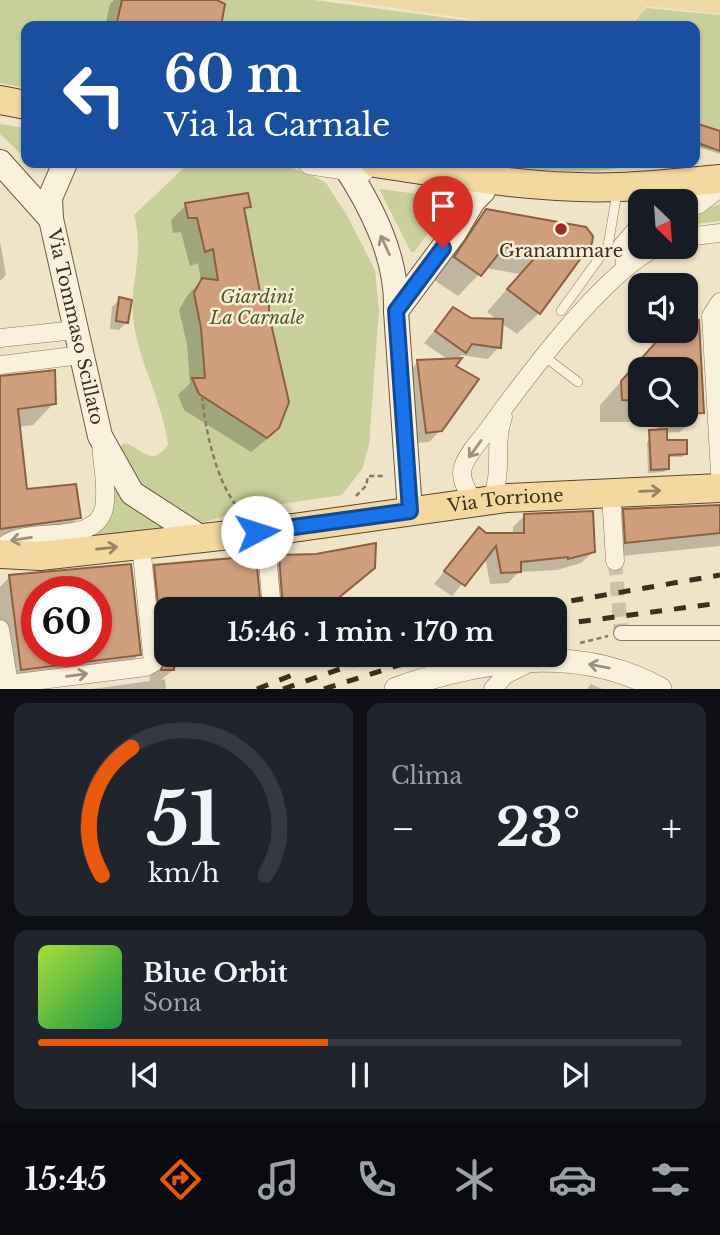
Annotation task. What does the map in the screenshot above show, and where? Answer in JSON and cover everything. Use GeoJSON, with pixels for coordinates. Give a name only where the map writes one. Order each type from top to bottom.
{"type":"FeatureCollection","features":[{"type":"Feature","properties":{"kind":"main road"},"geometry":{"type":"LineString","coordinates":[[0,100],[21,104]]}},
{"type":"Feature","properties":{"kind":"main road","name":"Via Tommaso Scillato"},"geometry":{"type":"LineString","coordinates":[[0,162],[51,219]]}},
{"type":"Feature","properties":{"kind":"main road","name":"Via Tommaso Scillato"},"geometry":{"type":"LineString","coordinates":[[63,168],[50,198],[51,219],[100,436],[132,493],[200,537]]}},
{"type":"Feature","properties":{"kind":"main road"},"geometry":{"type":"LineString","coordinates":[[346,168],[394,264],[410,511]]}},
{"type":"Feature","properties":{"kind":"main road"},"geometry":{"type":"LineString","coordinates":[[408,168],[495,181],[617,192],[719,187]]}},
{"type":"Feature","properties":{"kind":"main road"},"geometry":{"type":"LineString","coordinates":[[396,311],[454,233],[473,201],[484,191]]}},
{"type":"Feature","properties":{"kind":"main road","name":"Via Torrione"},"geometry":{"type":"LineString","coordinates":[[40,556],[200,537],[257,522],[410,511],[482,501],[720,488]]}},
{"type":"Feature","properties":{"kind":"main road"},"geometry":{"type":"LineString","coordinates":[[0,552],[40,556]]}},
{"type":"Feature","properties":{"kind":"street"},"geometry":{"type":"LineString","coordinates":[[0,111],[21,115]]}},
{"type":"Feature","properties":{"kind":"street"},"geometry":{"type":"LineString","coordinates":[[356,168],[484,191],[617,192]]}},
{"type":"Feature","properties":{"kind":"street"},"geometry":{"type":"LineString","coordinates":[[698,201],[719,187]]}},
{"type":"Feature","properties":{"kind":"street"},"geometry":{"type":"LineString","coordinates":[[698,236],[720,233]]}},
{"type":"Feature","properties":{"kind":"street"},"geometry":{"type":"LineString","coordinates":[[626,268],[622,246],[628,239]]}},
{"type":"Feature","properties":{"kind":"street"},"geometry":{"type":"LineString","coordinates":[[509,401],[498,437],[501,470],[482,501],[463,481],[464,464],[509,401],[545,357],[626,268],[639,259]]}},
{"type":"Feature","properties":{"kind":"street"},"geometry":{"type":"LineString","coordinates":[[720,302],[711,316],[720,473]]}},
{"type":"Feature","properties":{"kind":"street"},"geometry":{"type":"LineString","coordinates":[[0,338],[75,330]]}},
{"type":"Feature","properties":{"kind":"street"},"geometry":{"type":"LineString","coordinates":[[0,365],[81,355]]}},
{"type":"Feature","properties":{"kind":"street","name":"Via Tommaso Scillato"},"geometry":{"type":"LineString","coordinates":[[0,552],[10,540],[84,529],[98,520],[104,503],[100,436]]}},
{"type":"Feature","properties":{"kind":"street"},"geometry":{"type":"LineString","coordinates":[[611,493],[615,561]]}},
{"type":"Feature","properties":{"kind":"street"},"geometry":{"type":"LineString","coordinates":[[257,522],[270,597]]}},
{"type":"Feature","properties":{"kind":"street"},"geometry":{"type":"LineString","coordinates":[[0,629],[5,685],[146,667],[153,663],[141,545]]}},
{"type":"Feature","properties":{"kind":"street","name":"Via Torrione"},"geometry":{"type":"LineString","coordinates":[[0,562],[40,556]]}},
{"type":"Feature","properties":{"kind":"street"},"geometry":{"type":"LineString","coordinates":[[621,633],[720,634]]}},
{"type":"Feature","properties":{"kind":"street"},"geometry":{"type":"LineString","coordinates":[[567,663],[601,666],[642,679],[660,689]]}},
{"type":"Feature","properties":{"kind":"street"},"geometry":{"type":"LineString","coordinates":[[396,689],[474,667]]}},
{"type":"Feature","properties":{"kind":"street"},"geometry":{"type":"LineString","coordinates":[[493,689],[505,675],[520,667]]}},
{"type":"Feature","properties":{"kind":"lane"},"geometry":{"type":"LineString","coordinates":[[561,311],[608,246],[617,192]]}},
{"type":"Feature","properties":{"kind":"lane"},"geometry":{"type":"LineString","coordinates":[[545,357],[578,382]]}},
{"type":"Feature","properties":{"kind":"path"},"geometry":{"type":"LineString","coordinates":[[202,396],[205,425],[226,490],[239,509],[257,522]]}},
{"type":"Feature","properties":{"kind":"path"},"geometry":{"type":"LineString","coordinates":[[351,499],[366,486],[368,476],[407,475]]}},
{"type":"Feature","properties":{"kind":"path"},"geometry":{"type":"LineString","coordinates":[[572,645],[621,633]]}},
{"type":"Feature","properties":{"kind":"green space"},"geometry":{"type":"Polygon","coordinates":[[[0,0],[314,0],[471,21],[21,21],[21,87],[0,83],[0,0]]]}},
{"type":"Feature","properties":{"kind":"green space"},"geometry":{"type":"Polygon","coordinates":[[[646,8],[720,15],[720,151],[700,147],[700,21],[634,21],[646,8]]]}},
{"type":"Feature","properties":{"kind":"green space"},"geometry":{"type":"Polygon","coordinates":[[[0,124],[21,127],[21,154],[0,134],[0,124]]]}},
{"type":"Feature","properties":{"kind":"green space","name":"Giardini La Carnale"},"geometry":{"type":"Polygon","coordinates":[[[184,168],[291,168],[326,183],[348,217],[375,270],[379,310],[369,445],[362,469],[342,495],[254,508],[201,523],[148,499],[117,450],[124,443],[151,456],[162,452],[168,445],[134,324],[133,297],[138,243],[134,215],[184,168]]]}},
{"type":"Feature","properties":{"kind":"green space"},"geometry":{"type":"Polygon","coordinates":[[[524,168],[621,168],[582,171],[524,168]]]}},
{"type":"Feature","properties":{"kind":"green space"},"geometry":{"type":"Polygon","coordinates":[[[379,189],[450,198],[451,202],[414,252],[411,252],[379,189]]]}},
{"type":"Feature","properties":{"kind":"green space"},"geometry":{"type":"Polygon","coordinates":[[[720,204],[720,221],[698,224],[698,212],[720,204]]]}},
{"type":"Feature","properties":{"kind":"green space"},"geometry":{"type":"Polygon","coordinates":[[[113,481],[169,531],[71,544],[89,533],[113,481]]]}},
{"type":"Feature","properties":{"kind":"sand"},"geometry":{"type":"Polygon","coordinates":[[[340,0],[720,0],[720,14],[647,6],[633,21],[483,21],[340,0]]]}},
{"type":"Feature","properties":{"kind":"building"},"geometry":{"type":"Polygon","coordinates":[[[122,0],[217,0],[225,4],[222,21],[117,21],[122,0]]]}},
{"type":"Feature","properties":{"kind":"building"},"geometry":{"type":"Polygon","coordinates":[[[700,125],[720,131],[720,151],[700,144],[700,125]]]}},
{"type":"Feature","properties":{"kind":"building"},"geometry":{"type":"Polygon","coordinates":[[[248,193],[251,207],[244,208],[260,292],[269,291],[269,315],[289,402],[279,428],[267,438],[199,394],[192,378],[205,378],[201,328],[194,293],[202,278],[218,280],[213,249],[205,252],[197,218],[188,218],[185,203],[248,193]]]}},
{"type":"Feature","properties":{"kind":"building"},"geometry":{"type":"Polygon","coordinates":[[[486,209],[586,227],[593,236],[592,243],[540,314],[507,289],[540,252],[504,247],[481,276],[454,257],[486,209]]]}},
{"type":"Feature","properties":{"kind":"building"},"geometry":{"type":"Polygon","coordinates":[[[119,297],[132,300],[128,323],[116,321],[119,297]]]}},
{"type":"Feature","properties":{"kind":"building"},"geometry":{"type":"Polygon","coordinates":[[[453,307],[471,318],[503,319],[501,348],[472,344],[466,353],[435,331],[453,307]]]}},
{"type":"Feature","properties":{"kind":"building"},"geometry":{"type":"Polygon","coordinates":[[[698,320],[704,413],[698,413],[698,357],[643,357],[655,343],[698,343],[698,320]]]}},
{"type":"Feature","properties":{"kind":"building"},"geometry":{"type":"Polygon","coordinates":[[[462,358],[456,366],[479,379],[442,431],[426,433],[417,360],[462,358]]]}},
{"type":"Feature","properties":{"kind":"building"},"geometry":{"type":"Polygon","coordinates":[[[55,370],[56,404],[18,409],[27,489],[76,484],[81,518],[0,529],[0,376],[55,370]]]}},
{"type":"Feature","properties":{"kind":"building"},"geometry":{"type":"Polygon","coordinates":[[[628,373],[628,400],[622,400],[621,381],[628,373]]]}},
{"type":"Feature","properties":{"kind":"building"},"geometry":{"type":"Polygon","coordinates":[[[667,429],[667,440],[687,440],[687,454],[669,455],[669,469],[651,470],[649,430],[667,429]]]}},
{"type":"Feature","properties":{"kind":"building"},"geometry":{"type":"Polygon","coordinates":[[[720,505],[720,533],[625,543],[623,509],[720,505]]]}},
{"type":"Feature","properties":{"kind":"building"},"geometry":{"type":"Polygon","coordinates":[[[593,511],[595,552],[568,559],[521,562],[521,572],[501,573],[496,546],[465,586],[444,571],[479,527],[486,533],[524,533],[524,514],[593,511]]]}},
{"type":"Feature","properties":{"kind":"building"},"geometry":{"type":"Polygon","coordinates":[[[376,543],[375,568],[340,597],[282,597],[279,555],[316,554],[376,543]]]}},
{"type":"Feature","properties":{"kind":"building"},"geometry":{"type":"Polygon","coordinates":[[[256,556],[260,597],[157,597],[154,565],[256,556]]]}},
{"type":"Feature","properties":{"kind":"building"},"geometry":{"type":"Polygon","coordinates":[[[131,564],[141,655],[112,659],[112,576],[21,576],[21,667],[45,667],[21,670],[9,575],[131,564]]]}},
{"type":"Feature","properties":{"kind":"building"},"geometry":{"type":"Polygon","coordinates":[[[162,667],[174,667],[174,670],[161,670],[162,667]]]}},
{"type":"Feature","properties":{"kind":"tunnel"},"geometry":{"type":"LineString","coordinates":[[615,561],[621,633]]}},
{"type":"Feature","properties":{"kind":"railway"},"geometry":{"type":"LineString","coordinates":[[567,602],[720,575]]}},
{"type":"Feature","properties":{"kind":"railway"},"geometry":{"type":"LineString","coordinates":[[567,623],[720,603]]}},
{"type":"Feature","properties":{"kind":"railway"},"geometry":{"type":"LineString","coordinates":[[283,689],[346,667]]}},
{"type":"Feature","properties":{"kind":"railway"},"geometry":{"type":"LineString","coordinates":[[324,689],[393,667]]}},
{"type":"Feature","properties":{"kind":"railway"},"geometry":{"type":"LineString","coordinates":[[257,689],[295,674]]}},
{"type":"Feature","properties":{"kind":"place","name":"Granammare"},"geometry":{"type":"Point","coordinates":[561,229]}},
{"type":"Feature","properties":{"kind":"route"},"geometry":{"type":"LineString","coordinates":[[257,532],[410,511],[396,311],[443,248]]}}]}
